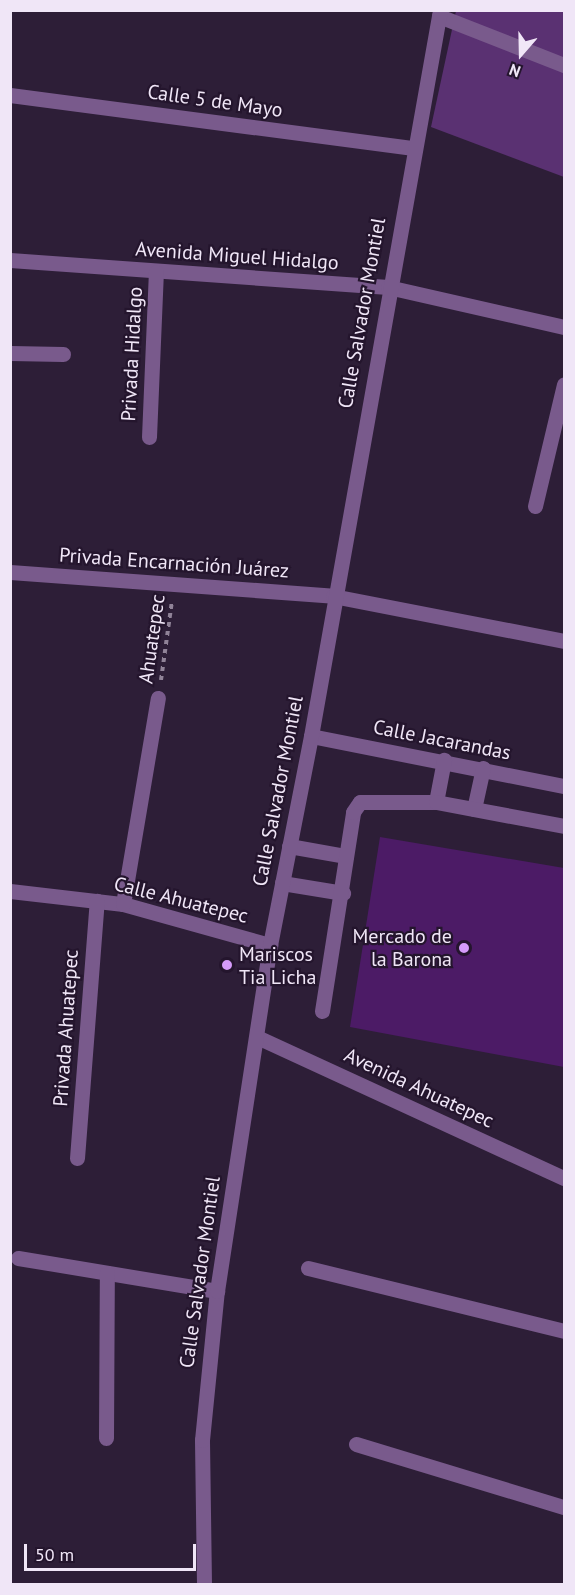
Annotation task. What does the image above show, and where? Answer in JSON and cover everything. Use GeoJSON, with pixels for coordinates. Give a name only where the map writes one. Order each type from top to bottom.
{"type":"FeatureCollection","features":[{"type":"Feature","properties":{"kind":"street"},"geometry":{"type":"LineString","coordinates":[[439,13],[564,64]]}},
{"type":"Feature","properties":{"kind":"street","name":"Calle Salvador Montiel"},"geometry":{"type":"LineString","coordinates":[[204,1584],[202,1440],[217,1292],[270,945],[311,736],[333,596],[439,13]]}},
{"type":"Feature","properties":{"kind":"street","name":"Calle 5 de Mayo"},"geometry":{"type":"LineString","coordinates":[[10,95],[414,148]]}},
{"type":"Feature","properties":{"kind":"street","name":"Avenida Miguel Hidalgo"},"geometry":{"type":"LineString","coordinates":[[10,260],[156,273],[388,287],[564,327]]}},
{"type":"Feature","properties":{"kind":"street","name":"Privada Hidalgo"},"geometry":{"type":"LineString","coordinates":[[149,436],[156,273]]}},
{"type":"Feature","properties":{"kind":"street"},"geometry":{"type":"LineString","coordinates":[[10,353],[63,354]]}},
{"type":"Feature","properties":{"kind":"street"},"geometry":{"type":"LineString","coordinates":[[535,506],[564,384]]}},
{"type":"Feature","properties":{"kind":"street","name":"Privada Encarnación Juárez"},"geometry":{"type":"LineString","coordinates":[[10,572],[333,596],[564,641]]}},
{"type":"Feature","properties":{"kind":"street"},"geometry":{"type":"LineString","coordinates":[[123,904],[158,698]]}},
{"type":"Feature","properties":{"kind":"street","name":"Calle Jacarandas"},"geometry":{"type":"LineString","coordinates":[[311,736],[444,760],[564,786]]}},
{"type":"Feature","properties":{"kind":"street"},"geometry":{"type":"LineString","coordinates":[[436,802],[444,760]]}},
{"type":"Feature","properties":{"kind":"street"},"geometry":{"type":"LineString","coordinates":[[474,809],[483,768]]}},
{"type":"Feature","properties":{"kind":"street"},"geometry":{"type":"LineString","coordinates":[[322,1011],[343,893],[353,812],[360,802],[436,802],[564,826]]}},
{"type":"Feature","properties":{"kind":"street"},"geometry":{"type":"LineString","coordinates":[[289,846],[346,856]]}},
{"type":"Feature","properties":{"kind":"street"},"geometry":{"type":"LineString","coordinates":[[282,883],[343,893]]}},
{"type":"Feature","properties":{"kind":"street","name":"Calle Ahuatepec"},"geometry":{"type":"LineString","coordinates":[[10,891],[123,904],[270,945]]}},
{"type":"Feature","properties":{"kind":"street","name":"Privada Ahuatepec"},"geometry":{"type":"LineString","coordinates":[[77,1158],[97,901]]}},
{"type":"Feature","properties":{"kind":"street","name":"Avenida Ahuatepec"},"geometry":{"type":"LineString","coordinates":[[257,1037],[564,1178]]}},
{"type":"Feature","properties":{"kind":"street"},"geometry":{"type":"LineString","coordinates":[[18,1258],[217,1292]]}},
{"type":"Feature","properties":{"kind":"street"},"geometry":{"type":"LineString","coordinates":[[308,1268],[564,1331]]}},
{"type":"Feature","properties":{"kind":"street"},"geometry":{"type":"LineString","coordinates":[[106,1438],[107,1273]]}},
{"type":"Feature","properties":{"kind":"street"},"geometry":{"type":"LineString","coordinates":[[356,1444],[564,1507]]}},
{"type":"Feature","properties":{"kind":"path","name":"Ahuatepec"},"geometry":{"type":"LineString","coordinates":[[158,698],[175,584]]}},
{"type":"Feature","properties":{"kind":"shaded area"},"geometry":{"type":"Polygon","coordinates":[[[456,11],[564,11],[564,177],[431,127],[456,11]]]}},
{"type":"Feature","properties":{"kind":"building","name":"Mercado de la Barona"},"geometry":{"type":"Polygon","coordinates":[[[380,837],[564,868],[564,1067],[350,1027],[380,837]]]}},
{"type":"Feature","properties":{"kind":"place","name":"Mercado de la Barona"},"geometry":{"type":"Point","coordinates":[464,948]}},
{"type":"Feature","properties":{"kind":"place","name":"Mariscos Tia Licha"},"geometry":{"type":"Point","coordinates":[227,965]}}]}
